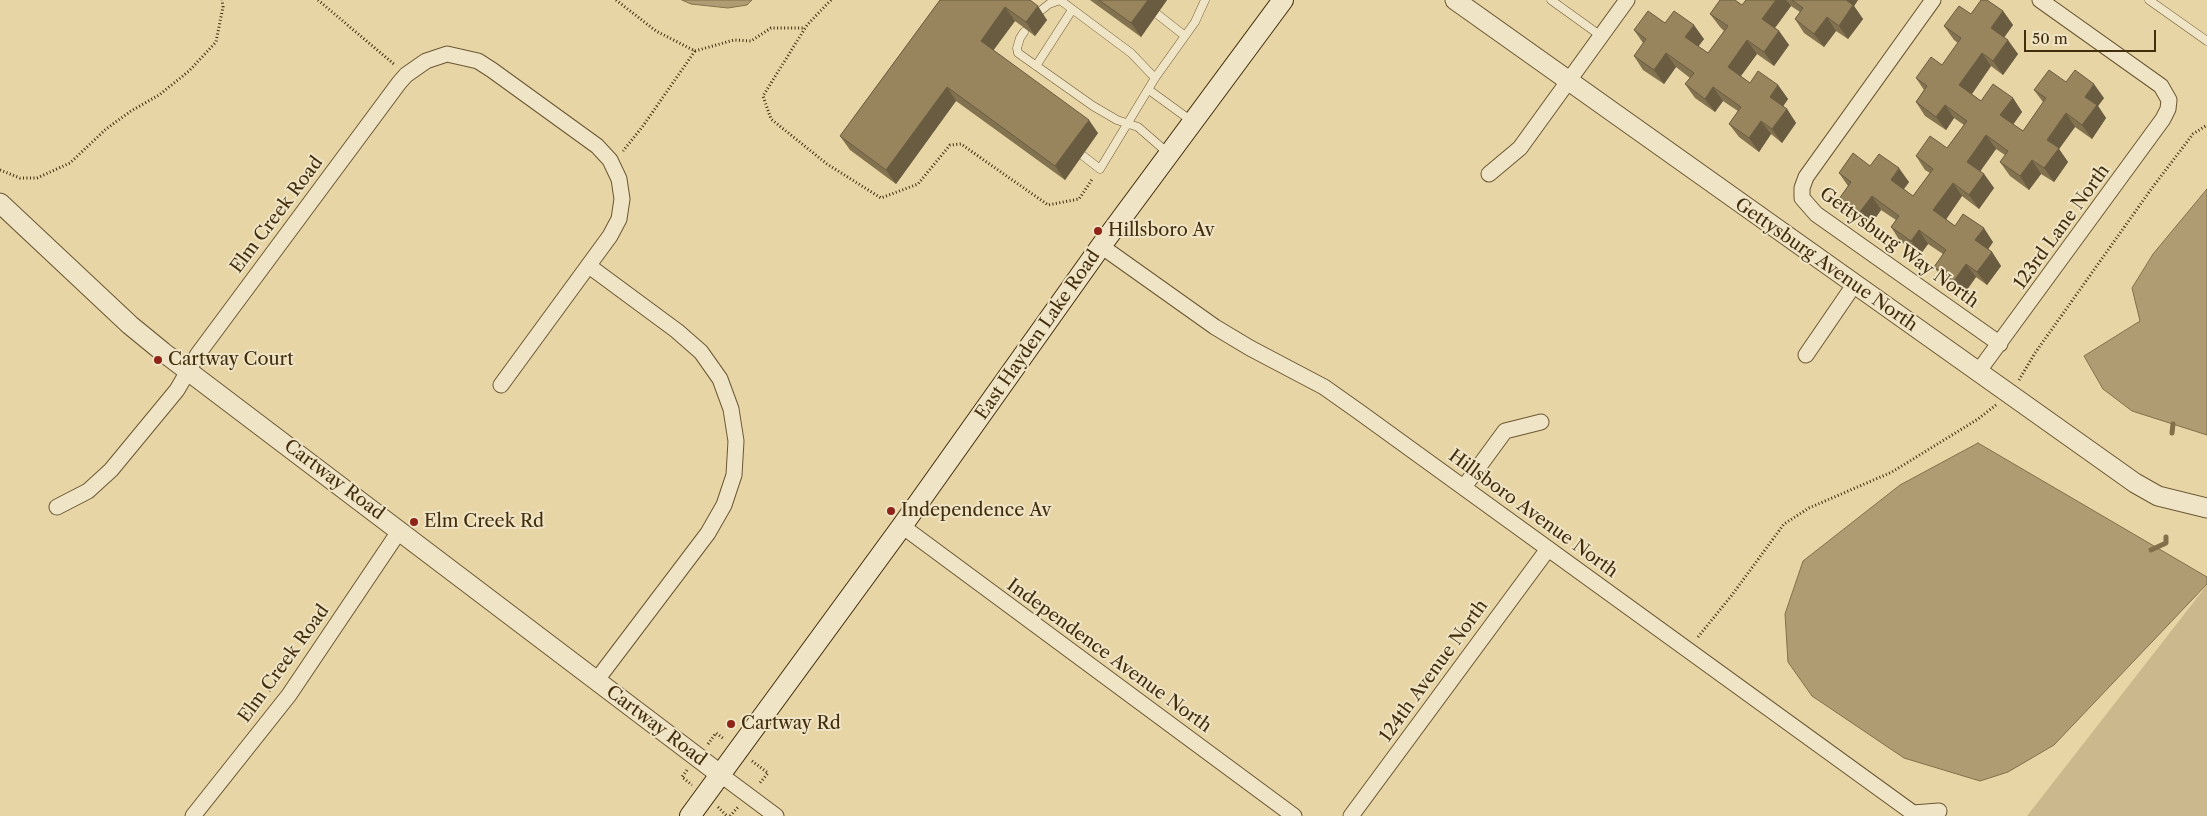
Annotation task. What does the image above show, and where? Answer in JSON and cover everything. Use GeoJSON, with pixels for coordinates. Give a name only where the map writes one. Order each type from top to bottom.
{"type":"FeatureCollection","features":[{"type":"Feature","properties":{"kind":"main road","name":"East Hayden Lake Road"},"geometry":{"type":"LineString","coordinates":[[690,816],[902,526],[1101,246],[1283,0]]}},
{"type":"Feature","properties":{"kind":"street","name":"Gettysburg Avenue North"},"geometry":{"type":"LineString","coordinates":[[1455,0],[2135,483],[2158,496],[2207,508]]}},
{"type":"Feature","properties":{"kind":"street"},"geometry":{"type":"LineString","coordinates":[[1489,174],[1520,148],[1627,0]]}},
{"type":"Feature","properties":{"kind":"street","name":"Gettysburg Way North"},"geometry":{"type":"LineString","coordinates":[[1933,0],[1806,177],[1802,188],[1802,198],[1816,214],[2000,344]]}},
{"type":"Feature","properties":{"kind":"street","name":"123rd Lane North"},"geometry":{"type":"LineString","coordinates":[[1978,372],[2163,119],[2168,109],[2169,100],[2161,86],[2040,0]]}},
{"type":"Feature","properties":{"kind":"street","name":"Elm Creek Road"},"geometry":{"type":"LineString","coordinates":[[57,507],[88,492],[111,470],[177,390],[198,354],[403,79],[426,61],[447,54],[478,61],[597,146],[610,160]]}},
{"type":"Feature","properties":{"kind":"street"},"geometry":{"type":"LineString","coordinates":[[501,385],[589,266],[610,236],[619,219],[622,199],[619,179],[610,160]]}},
{"type":"Feature","properties":{"kind":"street","name":"Cartway Road"},"geometry":{"type":"LineString","coordinates":[[0,204],[130,325],[188,371],[776,816]]}},
{"type":"Feature","properties":{"kind":"street","name":"Hillsboro Avenue North"},"geometry":{"type":"LineString","coordinates":[[1101,246],[1222,331],[1324,387],[1913,813],[1939,811]]}},
{"type":"Feature","properties":{"kind":"street"},"geometry":{"type":"LineString","coordinates":[[589,266],[677,331],[701,352],[720,379],[731,409],[736,441],[734,475],[724,505],[708,533],[596,681]]}},
{"type":"Feature","properties":{"kind":"street"},"geometry":{"type":"LineString","coordinates":[[1806,355],[1854,285]]}},
{"type":"Feature","properties":{"kind":"street"},"geometry":{"type":"LineString","coordinates":[[1464,487],[1505,431],[1541,422]]}},
{"type":"Feature","properties":{"kind":"street","name":"Independence Avenue North"},"geometry":{"type":"LineString","coordinates":[[902,526],[1294,816]]}},
{"type":"Feature","properties":{"kind":"street","name":"Elm Creek Road"},"geometry":{"type":"LineString","coordinates":[[193,816],[289,695],[400,530]]}},
{"type":"Feature","properties":{"kind":"street","name":"124th Avenue North"},"geometry":{"type":"LineString","coordinates":[[1351,816],[1548,549]]}},
{"type":"Feature","properties":{"kind":"lane"},"geometry":{"type":"LineString","coordinates":[[1039,12],[1048,4],[1060,0],[1131,53],[1155,78]]}},
{"type":"Feature","properties":{"kind":"lane"},"geometry":{"type":"LineString","coordinates":[[1082,155],[1100,168],[1155,78],[1195,22],[1205,0]]}},
{"type":"Feature","properties":{"kind":"lane"},"geometry":{"type":"LineString","coordinates":[[1551,0],[1601,36]]}},
{"type":"Feature","properties":{"kind":"lane"},"geometry":{"type":"LineString","coordinates":[[2149,0],[2207,41]]}},
{"type":"Feature","properties":{"kind":"lane"},"geometry":{"type":"LineString","coordinates":[[1036,66],[1072,10]]}},
{"type":"Feature","properties":{"kind":"lane"},"geometry":{"type":"LineString","coordinates":[[1158,14],[1185,36]]}},
{"type":"Feature","properties":{"kind":"lane"},"geometry":{"type":"LineString","coordinates":[[1024,32],[1017,48],[1018,53],[1093,106],[1117,120],[1138,127],[1169,154]]}},
{"type":"Feature","properties":{"kind":"lane"},"geometry":{"type":"LineString","coordinates":[[1149,90],[1192,122]]}},
{"type":"Feature","properties":{"kind":"path"},"geometry":{"type":"LineString","coordinates":[[0,170],[20,178],[37,178],[70,163],[106,130],[131,111],[159,95],[189,71],[216,42],[223,7],[222,0]]}},
{"type":"Feature","properties":{"kind":"path"},"geometry":{"type":"LineString","coordinates":[[318,0],[403,79]]}},
{"type":"Feature","properties":{"kind":"path"},"geometry":{"type":"LineString","coordinates":[[616,0],[656,31],[695,52]]}},
{"type":"Feature","properties":{"kind":"path"},"geometry":{"type":"LineString","coordinates":[[831,0],[805,28],[763,96],[771,119],[827,164],[881,198],[918,184],[950,145],[960,144],[1048,205],[1079,198],[1100,168]]}},
{"type":"Feature","properties":{"kind":"path"},"geometry":{"type":"LineString","coordinates":[[610,160],[626,149],[695,52],[734,40],[751,41],[771,28],[805,28]]}},
{"type":"Feature","properties":{"kind":"path"},"geometry":{"type":"LineString","coordinates":[[1688,649],[1732,595],[1784,524],[1809,508],[1892,472],[1978,419],[2008,394],[2152,188],[2193,134],[2207,125]]}},
{"type":"Feature","properties":{"kind":"path"},"geometry":{"type":"LineString","coordinates":[[264,699],[292,659]]}},
{"type":"Feature","properties":{"kind":"shaded area"},"geometry":{"type":"Polygon","coordinates":[[[682,0],[752,0],[747,5],[728,8],[691,4],[682,0]]]}},
{"type":"Feature","properties":{"kind":"shaded area"},"geometry":{"type":"Polygon","coordinates":[[[2207,189],[2207,435],[2132,411],[2103,389],[2084,356],[2140,321],[2132,288],[2153,254],[2207,189]]]}},
{"type":"Feature","properties":{"kind":"shaded area"},"geometry":{"type":"Polygon","coordinates":[[[1978,443],[2207,577],[2207,584],[2054,745],[2008,772],[1980,781],[1904,758],[1812,696],[1788,662],[1785,614],[1803,561],[1900,485],[1978,443]]]}},
{"type":"Feature","properties":{"kind":"shaded area"},"geometry":{"type":"Polygon","coordinates":[[[2207,585],[2207,816],[2027,816],[2207,585]]]}},
{"type":"Feature","properties":{"kind":"building"},"geometry":{"type":"Polygon","coordinates":[[[940,0],[1030,0],[1038,6],[1026,22],[1005,7],[981,41],[1089,120],[1055,166],[947,87],[886,170],[840,136],[940,0]]]}},
{"type":"Feature","properties":{"kind":"building"},"geometry":{"type":"Polygon","coordinates":[[[1099,0],[1148,0],[1131,23],[1099,0]]]}},
{"type":"Feature","properties":{"kind":"building"},"geometry":{"type":"Polygon","coordinates":[[[1720,0],[1735,0],[1742,5],[1746,0],[1776,0],[1762,19],[1779,31],[1764,52],[1747,40],[1728,67],[1750,83],[1758,71],[1778,85],[1770,97],[1787,109],[1772,129],[1761,121],[1749,138],[1729,124],[1741,107],[1713,87],[1705,99],[1685,84],[1694,73],[1666,53],[1654,70],[1634,56],[1646,39],[1634,30],[1648,11],[1665,23],[1674,11],[1694,25],[1685,37],[1708,53],[1728,26],[1710,14],[1720,0]]]}},
{"type":"Feature","properties":{"kind":"building"},"geometry":{"type":"Polygon","coordinates":[[[1792,0],[1846,0],[1853,5],[1839,26],[1827,17],[1814,34],[1795,19],[1803,8],[1792,0]]]}},
{"type":"Feature","properties":{"kind":"building"},"geometry":{"type":"Polygon","coordinates":[[[1981,0],[1987,0],[2003,11],[1991,28],[2008,40],[1993,61],[1982,53],[1959,85],[1981,101],[1993,84],[2013,98],[2000,115],[2023,131],[2046,98],[2034,90],[2049,70],[2066,82],[2075,70],[2094,84],[2085,97],[2097,105],[2082,125],[2066,113],[2047,140],[2059,148],[2044,168],[2032,160],[2020,176],[2000,162],[2008,151],[1986,135],[1967,162],[1984,174],[1969,195],[1953,183],[1933,210],[1955,226],[1963,214],[1984,228],[1975,240],[1992,252],[1977,272],[1966,264],[1954,281],[1934,267],[1946,250],[1919,230],[1911,241],[1891,227],[1899,216],[1872,196],[1859,213],[1839,199],[1851,182],[1839,173],[1853,153],[1870,166],[1879,154],[1899,168],[1891,180],[1913,196],[1933,169],[1916,156],[1930,136],[1947,148],[1967,121],[1945,105],[1936,117],[1916,102],[1927,86],[1916,78],[1931,57],[1942,65],[1961,38],[1944,26],[1959,6],[1971,14],[1981,0]]]}},
{"type":"Feature","properties":{"kind":"waterway"},"geometry":{"type":"LineString","coordinates":[[2172,433],[2173,424]]}},
{"type":"Feature","properties":{"kind":"waterway"},"geometry":{"type":"LineString","coordinates":[[2151,550],[2166,543],[2166,537]]}},
{"type":"Feature","properties":{"kind":"place","name":"Hillsboro Av"},"geometry":{"type":"Point","coordinates":[1098,231]}},
{"type":"Feature","properties":{"kind":"place","name":"Cartway Court"},"geometry":{"type":"Point","coordinates":[158,360]}},
{"type":"Feature","properties":{"kind":"place","name":"Independence Av"},"geometry":{"type":"Point","coordinates":[891,511]}},
{"type":"Feature","properties":{"kind":"place","name":"Elm Creek Rd"},"geometry":{"type":"Point","coordinates":[414,522]}},
{"type":"Feature","properties":{"kind":"place","name":"Cartway Rd"},"geometry":{"type":"Point","coordinates":[731,724]}}]}
